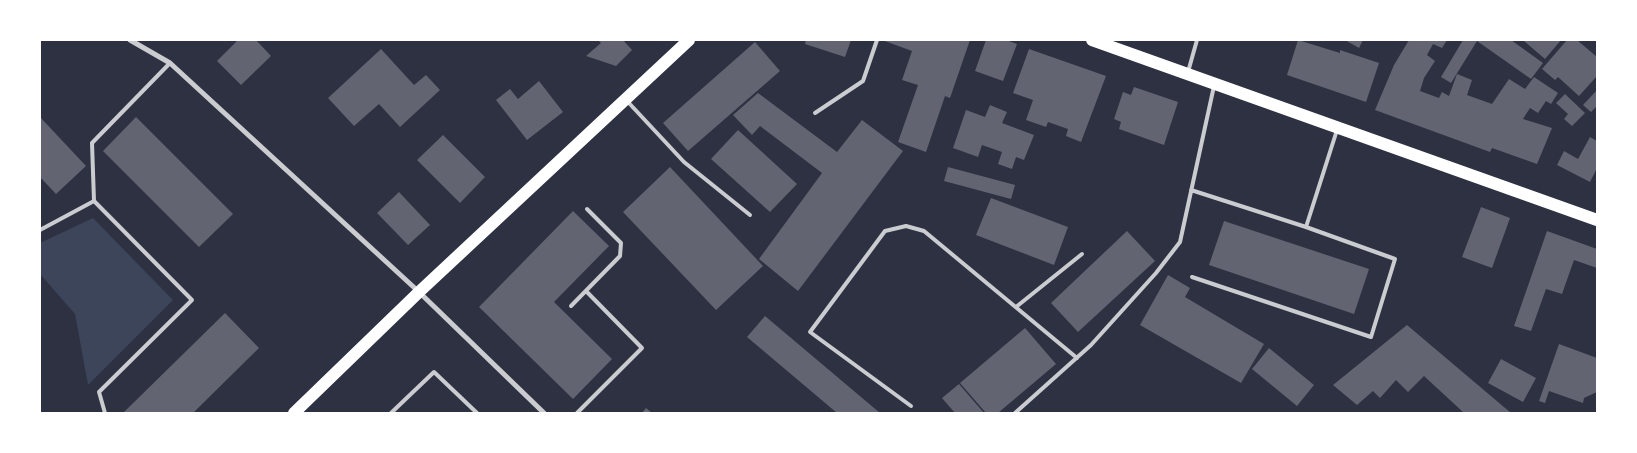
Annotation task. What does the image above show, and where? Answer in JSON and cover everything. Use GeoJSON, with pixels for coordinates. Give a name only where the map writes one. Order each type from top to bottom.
{"type":"FeatureCollection","features":[{"type":"Feature","properties":{"kind":"main road"},"geometry":{"type":"LineString","coordinates":[[294,413],[624,98],[689,40]]}},
{"type":"Feature","properties":{"kind":"main road"},"geometry":{"type":"LineString","coordinates":[[1092,40],[1597,220]]}},
{"type":"Feature","properties":{"kind":"street"},"geometry":{"type":"LineString","coordinates":[[130,40],[170,63],[419,292],[544,413]]}},
{"type":"Feature","properties":{"kind":"lane"},"geometry":{"type":"LineString","coordinates":[[815,113],[863,81],[878,40]]}},
{"type":"Feature","properties":{"kind":"lane"},"geometry":{"type":"LineString","coordinates":[[1187,74],[1197,40]]}},
{"type":"Feature","properties":{"kind":"lane"},"geometry":{"type":"LineString","coordinates":[[105,413],[99,392],[192,300],[94,201],[92,143],[170,63]]}},
{"type":"Feature","properties":{"kind":"lane"},"geometry":{"type":"LineString","coordinates":[[1015,413],[1092,345],[1156,273],[1180,242],[1215,84]]}},
{"type":"Feature","properties":{"kind":"lane"},"geometry":{"type":"LineString","coordinates":[[624,98],[684,162],[750,215]]}},
{"type":"Feature","properties":{"kind":"lane"},"geometry":{"type":"LineString","coordinates":[[1306,227],[1338,128]]}},
{"type":"Feature","properties":{"kind":"lane"},"geometry":{"type":"LineString","coordinates":[[1192,190],[1306,227],[1395,259],[1371,337],[1192,277]]}},
{"type":"Feature","properties":{"kind":"lane"},"geometry":{"type":"LineString","coordinates":[[40,230],[94,201]]}},
{"type":"Feature","properties":{"kind":"lane"},"geometry":{"type":"LineString","coordinates":[[571,306],[620,256],[621,243],[587,209]]}},
{"type":"Feature","properties":{"kind":"lane"},"geometry":{"type":"LineString","coordinates":[[911,406],[810,332],[885,231],[906,226],[924,231],[1077,358]]}},
{"type":"Feature","properties":{"kind":"lane"},"geometry":{"type":"LineString","coordinates":[[1016,307],[1082,254]]}},
{"type":"Feature","properties":{"kind":"lane"},"geometry":{"type":"LineString","coordinates":[[577,413],[642,348],[586,290]]}},
{"type":"Feature","properties":{"kind":"lane"},"geometry":{"type":"LineString","coordinates":[[391,413],[434,372],[477,413]]}},
{"type":"Feature","properties":{"kind":"shaded area"},"geometry":{"type":"Polygon","coordinates":[[[93,218],[173,300],[88,385],[75,314],[40,274],[40,243],[93,218]]]}},
{"type":"Feature","properties":{"kind":"building"},"geometry":{"type":"Polygon","coordinates":[[[238,40],[256,40],[271,56],[241,85],[217,61],[238,40]]]}},
{"type":"Feature","properties":{"kind":"building"},"geometry":{"type":"Polygon","coordinates":[[[598,40],[623,40],[632,50],[616,66],[586,56],[601,43],[598,40]]]}},
{"type":"Feature","properties":{"kind":"building"},"geometry":{"type":"Polygon","coordinates":[[[806,40],[851,40],[845,57],[805,44],[806,40]]]}},
{"type":"Feature","properties":{"kind":"building"},"geometry":{"type":"Polygon","coordinates":[[[882,40],[970,40],[950,98],[945,96],[926,152],[898,142],[918,85],[902,80],[912,51],[882,40]]]}},
{"type":"Feature","properties":{"kind":"building"},"geometry":{"type":"Polygon","coordinates":[[[986,40],[1006,40],[1017,44],[1003,81],[975,71],[986,40]]]}},
{"type":"Feature","properties":{"kind":"building"},"geometry":{"type":"Polygon","coordinates":[[[1298,40],[1340,53],[1340,50],[1379,63],[1366,102],[1287,75],[1298,40]]]}},
{"type":"Feature","properties":{"kind":"building"},"geometry":{"type":"Polygon","coordinates":[[[1345,40],[1363,40],[1359,48],[1345,40]]]}},
{"type":"Feature","properties":{"kind":"building"},"geometry":{"type":"Polygon","coordinates":[[[1409,40],[1447,40],[1442,48],[1433,44],[1427,55],[1435,61],[1424,78],[1420,91],[1439,98],[1442,92],[1449,96],[1457,74],[1472,80],[1467,95],[1492,104],[1509,79],[1525,89],[1534,77],[1558,93],[1551,104],[1546,101],[1538,113],[1530,108],[1523,119],[1552,128],[1537,164],[1492,148],[1490,152],[1375,110],[1394,65],[1409,40]]]}},
{"type":"Feature","properties":{"kind":"building"},"geometry":{"type":"Polygon","coordinates":[[[1463,40],[1511,40],[1543,63],[1531,79],[1477,41],[1451,83],[1441,77],[1463,40]]]}},
{"type":"Feature","properties":{"kind":"building"},"geometry":{"type":"Polygon","coordinates":[[[1525,40],[1561,40],[1545,59],[1525,40]]]}},
{"type":"Feature","properties":{"kind":"building"},"geometry":{"type":"Polygon","coordinates":[[[1567,40],[1577,40],[1597,57],[1597,76],[1579,96],[1558,77],[1555,80],[1542,69],[1567,40]]]}},
{"type":"Feature","properties":{"kind":"building"},"geometry":{"type":"Polygon","coordinates":[[[755,42],[780,71],[688,151],[663,123],[755,42]]]}},
{"type":"Feature","properties":{"kind":"building"},"geometry":{"type":"Polygon","coordinates":[[[381,49],[414,85],[426,75],[440,90],[400,127],[379,104],[354,126],[328,98],[381,49]]]}},
{"type":"Feature","properties":{"kind":"building"},"geometry":{"type":"Polygon","coordinates":[[[1029,49],[1106,76],[1081,142],[1066,136],[1068,129],[1048,122],[1046,127],[1026,120],[1033,100],[1013,93],[1029,49]]]}},
{"type":"Feature","properties":{"kind":"building"},"geometry":{"type":"Polygon","coordinates":[[[539,81],[563,112],[527,140],[496,100],[510,89],[518,99],[539,81]]]}},
{"type":"Feature","properties":{"kind":"building"},"geometry":{"type":"Polygon","coordinates":[[[1134,87],[1178,102],[1164,145],[1119,129],[1121,122],[1114,119],[1123,92],[1131,95],[1134,87]]]}},
{"type":"Feature","properties":{"kind":"building"},"geometry":{"type":"Polygon","coordinates":[[[1597,90],[1597,106],[1591,112],[1583,105],[1597,90]]]}},
{"type":"Feature","properties":{"kind":"building"},"geometry":{"type":"Polygon","coordinates":[[[758,93],[837,152],[862,120],[903,151],[798,291],[759,259],[822,173],[760,126],[752,135],[733,115],[758,93]]]}},
{"type":"Feature","properties":{"kind":"building"},"geometry":{"type":"Polygon","coordinates":[[[1565,94],[1585,113],[1572,126],[1564,119],[1568,114],[1556,103],[1565,94]]]}},
{"type":"Feature","properties":{"kind":"building"},"geometry":{"type":"Polygon","coordinates":[[[990,105],[1007,112],[1002,123],[1034,135],[1024,160],[1016,157],[1012,169],[998,164],[1002,152],[982,145],[978,157],[953,148],[966,110],[985,117],[990,105]]]}},
{"type":"Feature","properties":{"kind":"building"},"geometry":{"type":"Polygon","coordinates":[[[40,117],[86,166],[56,194],[40,177],[40,117]]]}},
{"type":"Feature","properties":{"kind":"building"},"geometry":{"type":"Polygon","coordinates":[[[136,117],[233,214],[199,247],[103,151],[136,117]]]}},
{"type":"Feature","properties":{"kind":"building"},"geometry":{"type":"Polygon","coordinates":[[[738,130],[797,184],[770,212],[711,159],[738,130]]]}},
{"type":"Feature","properties":{"kind":"building"},"geometry":{"type":"Polygon","coordinates":[[[443,135],[485,177],[460,203],[417,160],[443,135]]]}},
{"type":"Feature","properties":{"kind":"building"},"geometry":{"type":"Polygon","coordinates":[[[1590,137],[1597,141],[1597,168],[1590,182],[1557,165],[1564,151],[1578,159],[1590,137]]]}},
{"type":"Feature","properties":{"kind":"building"},"geometry":{"type":"Polygon","coordinates":[[[670,167],[763,266],[716,310],[623,212],[670,167]]]}},
{"type":"Feature","properties":{"kind":"building"},"geometry":{"type":"Polygon","coordinates":[[[948,167],[1015,185],[1011,199],[944,181],[948,167]]]}},
{"type":"Feature","properties":{"kind":"building"},"geometry":{"type":"Polygon","coordinates":[[[399,192],[430,225],[408,245],[377,213],[399,192]]]}},
{"type":"Feature","properties":{"kind":"building"},"geometry":{"type":"Polygon","coordinates":[[[991,198],[1068,227],[1054,265],[976,235],[991,198]]]}},
{"type":"Feature","properties":{"kind":"building"},"geometry":{"type":"Polygon","coordinates":[[[1481,207],[1510,218],[1492,268],[1462,257],[1481,207]]]}},
{"type":"Feature","properties":{"kind":"building"},"geometry":{"type":"Polygon","coordinates":[[[573,211],[609,246],[554,302],[612,359],[573,399],[479,307],[573,211]]]}},
{"type":"Feature","properties":{"kind":"building"},"geometry":{"type":"Polygon","coordinates":[[[1224,221],[1369,269],[1354,314],[1209,265],[1224,221]]]}},
{"type":"Feature","properties":{"kind":"building"},"geometry":{"type":"Polygon","coordinates":[[[1127,231],[1155,261],[1078,332],[1051,303],[1127,231]]]}},
{"type":"Feature","properties":{"kind":"building"},"geometry":{"type":"Polygon","coordinates":[[[1547,231],[1597,249],[1597,268],[1574,260],[1562,294],[1546,289],[1531,331],[1514,326],[1547,231]]]}},
{"type":"Feature","properties":{"kind":"building"},"geometry":{"type":"Polygon","coordinates":[[[1168,275],[1190,288],[1185,297],[1264,344],[1241,383],[1140,325],[1168,275]]]}},
{"type":"Feature","properties":{"kind":"building"},"geometry":{"type":"Polygon","coordinates":[[[225,313],[259,348],[193,413],[123,413],[225,313]]]}},
{"type":"Feature","properties":{"kind":"building"},"geometry":{"type":"Polygon","coordinates":[[[765,316],[880,413],[837,413],[747,337],[765,316]]]}},
{"type":"Feature","properties":{"kind":"building"},"geometry":{"type":"Polygon","coordinates":[[[1407,325],[1511,413],[1464,413],[1424,376],[1408,392],[1396,380],[1380,398],[1373,391],[1357,405],[1333,385],[1407,325]]]}},
{"type":"Feature","properties":{"kind":"building"},"geometry":{"type":"Polygon","coordinates":[[[1025,328],[1056,364],[998,413],[986,413],[960,383],[1025,328]]]}},
{"type":"Feature","properties":{"kind":"building"},"geometry":{"type":"Polygon","coordinates":[[[1559,344],[1597,358],[1597,392],[1584,398],[1583,403],[1549,391],[1545,403],[1539,401],[1559,344]]]}},
{"type":"Feature","properties":{"kind":"building"},"geometry":{"type":"Polygon","coordinates":[[[1269,348],[1314,385],[1297,406],[1252,369],[1269,348]]]}},
{"type":"Feature","properties":{"kind":"building"},"geometry":{"type":"Polygon","coordinates":[[[1501,359],[1536,378],[1523,402],[1488,383],[1501,359]]]}},
{"type":"Feature","properties":{"kind":"building"},"geometry":{"type":"Polygon","coordinates":[[[959,384],[984,413],[955,413],[942,398],[959,384]]]}},
{"type":"Feature","properties":{"kind":"building"},"geometry":{"type":"Polygon","coordinates":[[[646,408],[652,413],[642,413],[646,408]]]}}]}
